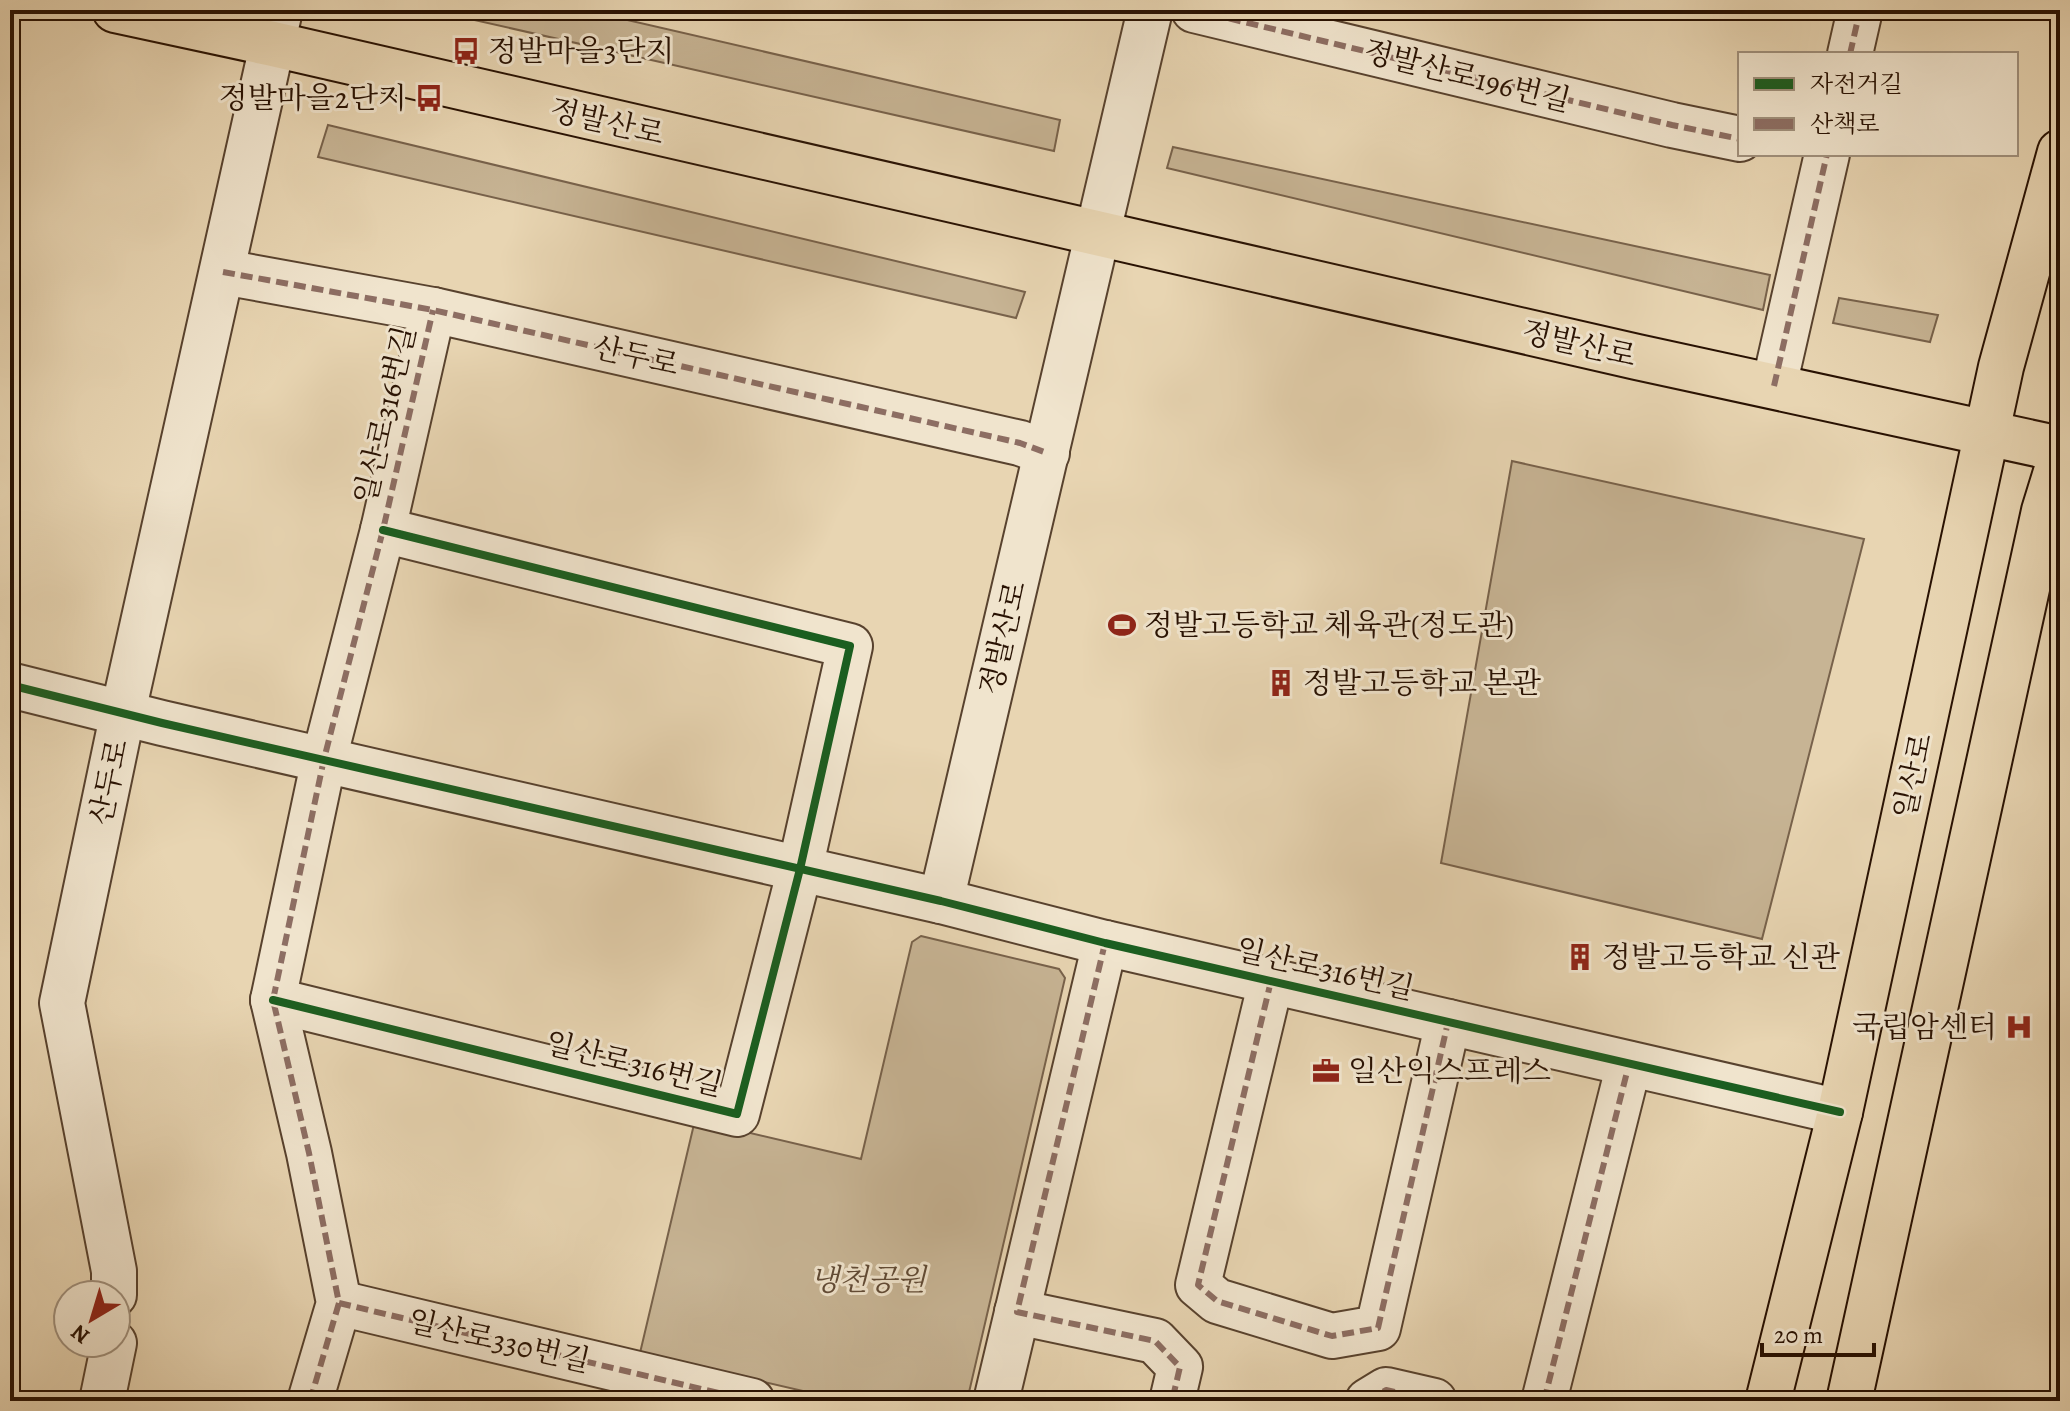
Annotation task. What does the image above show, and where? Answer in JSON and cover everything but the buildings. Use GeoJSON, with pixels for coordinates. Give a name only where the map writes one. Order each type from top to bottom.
{"type":"FeatureCollection","features":[{"type":"Feature","properties":{"kind":"main road","name":"정발산로"},"geometry":{"type":"LineString","coordinates":[[115,10],[277,27],[1098,234],[2060,449]]}},
{"type":"Feature","properties":{"kind":"main road","name":"일산로"},"geometry":{"type":"LineString","coordinates":[[1768,1401],[1840,1112],[2001,367],[2060,152]]}},
{"type":"Feature","properties":{"kind":"main road"},"geometry":{"type":"LineString","coordinates":[[1849,1401],[2044,511],[2060,459]]}},
{"type":"Feature","properties":{"kind":"street"},"geometry":{"type":"LineString","coordinates":[[1098,234],[1150,10]]}},
{"type":"Feature","properties":{"kind":"street","name":"정발산로196번길"},"geometry":{"type":"LineString","coordinates":[[1194,10],[1657,122],[1738,139]]}},
{"type":"Feature","properties":{"kind":"street"},"geometry":{"type":"LineString","coordinates":[[1850,52],[1860,10]]}},
{"type":"Feature","properties":{"kind":"street","name":"산두로"},"geometry":{"type":"LineString","coordinates":[[114,1279],[62,1003],[123,712],[277,27]]}},
{"type":"Feature","properties":{"kind":"street"},"geometry":{"type":"LineString","coordinates":[[1774,386],[1822,156]]}},
{"type":"Feature","properties":{"kind":"street","name":"정발산로"},"geometry":{"type":"LineString","coordinates":[[941,901],[1098,234]]}},
{"type":"Feature","properties":{"kind":"street","name":"산두로"},"geometry":{"type":"LineString","coordinates":[[223,272],[433,310],[1004,439],[1047,453]]}},
{"type":"Feature","properties":{"kind":"street","name":"일산로316번길"},"geometry":{"type":"LineString","coordinates":[[339,1303],[309,1153],[273,1000],[324,759],[383,530],[433,310]]}},
{"type":"Feature","properties":{"kind":"street","name":"일산로316번길"},"geometry":{"type":"LineString","coordinates":[[273,1000],[737,1114],[800,869],[850,646],[383,530]]}},
{"type":"Feature","properties":{"kind":"street","name":"일산로316번길"},"geometry":{"type":"LineString","coordinates":[[10,685],[162,723],[941,901],[1105,943],[1840,1112]]}},
{"type":"Feature","properties":{"kind":"street"},"geometry":{"type":"LineString","coordinates":[[996,1401],[1105,943]]}},
{"type":"Feature","properties":{"kind":"street","name":"일산로316번길"},"geometry":{"type":"LineString","coordinates":[[1271,981],[1198,1285],[1217,1301],[1332,1336],[1378,1328],[1448,1022]]}},
{"type":"Feature","properties":{"kind":"street"},"geometry":{"type":"LineString","coordinates":[[1544,1401],[1629,1064]]}},
{"type":"Feature","properties":{"kind":"street"},"geometry":{"type":"LineString","coordinates":[[310,1401],[339,1303]]}},
{"type":"Feature","properties":{"kind":"street","name":"일산로330번길"},"geometry":{"type":"LineString","coordinates":[[339,1303],[752,1401]]}},
{"type":"Feature","properties":{"kind":"street"},"geometry":{"type":"LineString","coordinates":[[1017,1312],[1155,1341],[1176,1384]]}},
{"type":"Feature","properties":{"kind":"street"},"geometry":{"type":"LineString","coordinates":[[102,1401],[111,1359]]}},
{"type":"Feature","properties":{"kind":"street"},"geometry":{"type":"LineString","coordinates":[[1368,1401],[1386,1390],[1434,1401]]}},
{"type":"Feature","properties":{"kind":"green space"},"geometry":{"type":"Polygon","coordinates":[[[430,10],[584,10],[1060,120],[1054,151],[430,10]]]}},
{"type":"Feature","properties":{"kind":"green space"},"geometry":{"type":"Polygon","coordinates":[[[328,125],[1025,292],[1016,318],[318,157],[328,125]]]}},
{"type":"Feature","properties":{"kind":"green space"},"geometry":{"type":"Polygon","coordinates":[[[1173,147],[1770,275],[1763,310],[1167,168],[1173,147]]]}},
{"type":"Feature","properties":{"kind":"green space"},"geometry":{"type":"Polygon","coordinates":[[[1839,298],[1938,315],[1930,342],[1833,323],[1839,298]]]}},
{"type":"Feature","properties":{"kind":"green space"},"geometry":{"type":"Polygon","coordinates":[[[1512,461],[1864,539],[1762,939],[1441,863],[1512,461]]]}},
{"type":"Feature","properties":{"kind":"green space","name":"냉천공원"},"geometry":{"type":"Polygon","coordinates":[[[921,936],[1059,969],[1065,978],[967,1401],[846,1401],[640,1353],[695,1120],[861,1159],[912,942],[921,936]]]}},
{"type":"Feature","properties":{"kind":"marked path"},"geometry":{"type":"LineString","coordinates":[[1194,10],[1738,139]]}},
{"type":"Feature","properties":{"kind":"marked path"},"geometry":{"type":"LineString","coordinates":[[1850,52],[1860,10]]}},
{"type":"Feature","properties":{"kind":"marked path"},"geometry":{"type":"LineString","coordinates":[[1774,386],[1827,156]]}},
{"type":"Feature","properties":{"kind":"marked path"},"geometry":{"type":"LineString","coordinates":[[223,272],[433,310],[1020,443],[1047,453]]}},
{"type":"Feature","properties":{"kind":"marked path"},"geometry":{"type":"LineString","coordinates":[[310,1401],[339,1303],[309,1153],[273,1000],[324,759],[383,530],[433,310]]}},
{"type":"Feature","properties":{"kind":"marked path"},"geometry":{"type":"LineString","coordinates":[[1105,943],[1017,1312],[1155,1341],[1180,1367],[1172,1401]]}},
{"type":"Feature","properties":{"kind":"marked path"},"geometry":{"type":"LineString","coordinates":[[1271,981],[1198,1285],[1217,1301],[1332,1336],[1378,1328],[1448,1022]]}},
{"type":"Feature","properties":{"kind":"marked path"},"geometry":{"type":"LineString","coordinates":[[1544,1401],[1629,1064]]}},
{"type":"Feature","properties":{"kind":"marked path"},"geometry":{"type":"LineString","coordinates":[[339,1303],[752,1401]]}},
{"type":"Feature","properties":{"kind":"marked path"},"geometry":{"type":"LineString","coordinates":[[1368,1401],[1386,1390],[1434,1401]]}},
{"type":"Feature","properties":{"kind":"cycle path"},"geometry":{"type":"LineString","coordinates":[[273,1000],[737,1114],[800,869],[850,646],[383,530]]}},
{"type":"Feature","properties":{"kind":"cycle path"},"geometry":{"type":"LineString","coordinates":[[10,685],[162,723],[941,901],[1105,943],[1840,1112]]}},
{"type":"Feature","properties":{"kind":"place","name":"정발마을3단지"},"geometry":{"type":"Point","coordinates":[466,51]}},
{"type":"Feature","properties":{"kind":"place","name":"정발마을2단지"},"geometry":{"type":"Point","coordinates":[429,98]}},
{"type":"Feature","properties":{"kind":"place","name":"정발고등학교 체육관(정도관)"},"geometry":{"type":"Point","coordinates":[1122,625]}},
{"type":"Feature","properties":{"kind":"place","name":"정발고등학교 본관"},"geometry":{"type":"Point","coordinates":[1281,683]}},
{"type":"Feature","properties":{"kind":"place","name":"정발고등학교 신관"},"geometry":{"type":"Point","coordinates":[1580,957]}},
{"type":"Feature","properties":{"kind":"place","name":"국립암센터"},"geometry":{"type":"Point","coordinates":[2019,1027]}},
{"type":"Feature","properties":{"kind":"place","name":"일산익스프레스"},"geometry":{"type":"Point","coordinates":[1326,1071]}}]}
